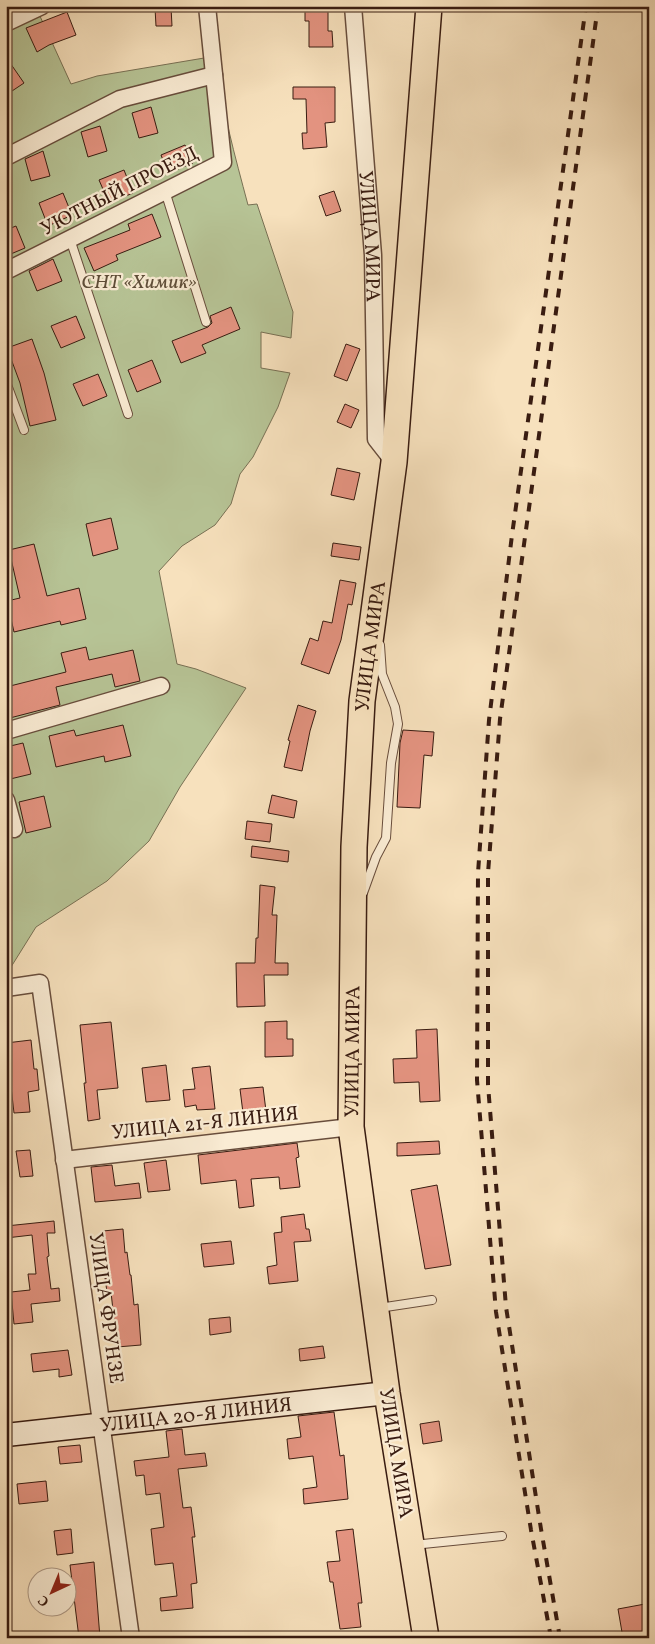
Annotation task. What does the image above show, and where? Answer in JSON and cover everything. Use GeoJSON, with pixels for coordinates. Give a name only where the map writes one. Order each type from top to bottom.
{"type":"FeatureCollection","features":[{"type":"Feature","properties":{"kind":"main road","name":"УЛИЦА МИРА"},"geometry":{"type":"LineString","coordinates":[[426,1638],[386,1393],[351,1127],[354,847],[362,701],[394,462],[429,6]]}},
{"type":"Feature","properties":{"kind":"main road","name":"УЛИЦА 20-Я ЛИНИЯ"},"geometry":{"type":"LineString","coordinates":[[6,1435],[386,1393]]}},
{"type":"Feature","properties":{"kind":"street"},"geometry":{"type":"LineString","coordinates":[[6,23],[42,6]]}},
{"type":"Feature","properties":{"kind":"street"},"geometry":{"type":"LineString","coordinates":[[6,157],[120,99],[214,75],[207,6]]}},
{"type":"Feature","properties":{"kind":"street","name":"УЛИЦА МИРА"},"geometry":{"type":"LineString","coordinates":[[353,6],[373,256],[376,439],[394,462]]}},
{"type":"Feature","properties":{"kind":"street","name":"УЮТНЫЙ ПРОЕЗД"},"geometry":{"type":"LineString","coordinates":[[6,271],[223,162],[214,75]]}},
{"type":"Feature","properties":{"kind":"street"},"geometry":{"type":"LineString","coordinates":[[6,731],[161,686]]}},
{"type":"Feature","properties":{"kind":"street"},"geometry":{"type":"LineString","coordinates":[[6,800],[14,829]]}},
{"type":"Feature","properties":{"kind":"street","name":"УЛИЦА ФРУНЗЕ"},"geometry":{"type":"LineString","coordinates":[[6,988],[40,983],[131,1638]]}},
{"type":"Feature","properties":{"kind":"street","name":"УЛИЦА 21-Я ЛИНИЯ"},"geometry":{"type":"LineString","coordinates":[[64,1160],[351,1127]]}},
{"type":"Feature","properties":{"kind":"lane"},"geometry":{"type":"LineString","coordinates":[[165,191],[206,322]]}},
{"type":"Feature","properties":{"kind":"lane"},"geometry":{"type":"LineString","coordinates":[[70,239],[128,414]]}},
{"type":"Feature","properties":{"kind":"lane"},"geometry":{"type":"LineString","coordinates":[[6,382],[24,430]]}},
{"type":"Feature","properties":{"kind":"lane"},"geometry":{"type":"LineString","coordinates":[[353,923],[376,857],[386,838],[390,763],[398,724],[395,707],[382,674],[380,648],[374,617]]}},
{"type":"Feature","properties":{"kind":"lane"},"geometry":{"type":"LineString","coordinates":[[375,1308],[432,1300]]}},
{"type":"Feature","properties":{"kind":"lane"},"geometry":{"type":"LineString","coordinates":[[411,1545],[502,1536]]}},
{"type":"Feature","properties":{"kind":"green space","name":"СНТ «Химик»"},"geometry":{"type":"Polygon","coordinates":[[[39,14],[71,84],[97,76],[216,56],[225,113],[248,205],[257,204],[293,312],[291,338],[261,332],[261,368],[290,373],[278,407],[253,457],[240,474],[231,504],[215,525],[182,546],[159,571],[177,664],[196,669],[246,688],[180,787],[149,841],[107,881],[36,927],[6,975],[6,31],[39,14]]]}},
{"type":"Feature","properties":{"kind":"building"},"geometry":{"type":"Polygon","coordinates":[[[305,6],[328,7],[328,31],[332,31],[333,47],[309,47],[309,21],[305,21],[305,6]]]}},
{"type":"Feature","properties":{"kind":"building"},"geometry":{"type":"Polygon","coordinates":[[[171,7],[172,26],[156,26],[155,8],[171,7]]]}},
{"type":"Feature","properties":{"kind":"building"},"geometry":{"type":"Polygon","coordinates":[[[67,12],[76,35],[49,45],[37,52],[26,28],[67,12]]]}},
{"type":"Feature","properties":{"kind":"building"},"geometry":{"type":"Polygon","coordinates":[[[6,57],[24,83],[6,95],[6,57]]]}},
{"type":"Feature","properties":{"kind":"building"},"geometry":{"type":"Polygon","coordinates":[[[293,87],[335,87],[335,122],[325,123],[327,147],[303,149],[302,133],[307,133],[306,99],[293,99],[293,87]]]}},
{"type":"Feature","properties":{"kind":"building"},"geometry":{"type":"Polygon","coordinates":[[[151,107],[158,133],[139,138],[132,113],[151,107]]]}},
{"type":"Feature","properties":{"kind":"building"},"geometry":{"type":"Polygon","coordinates":[[[100,126],[107,151],[88,157],[81,132],[100,126]]]}},
{"type":"Feature","properties":{"kind":"building"},"geometry":{"type":"Polygon","coordinates":[[[185,145],[193,163],[168,173],[161,155],[185,145]]]}},
{"type":"Feature","properties":{"kind":"building"},"geometry":{"type":"Polygon","coordinates":[[[43,151],[50,176],[31,181],[25,159],[43,151]]]}},
{"type":"Feature","properties":{"kind":"building"},"geometry":{"type":"Polygon","coordinates":[[[124,170],[133,193],[109,203],[99,180],[124,170]]]}},
{"type":"Feature","properties":{"kind":"building"},"geometry":{"type":"Polygon","coordinates":[[[334,191],[341,211],[326,216],[319,196],[334,191]]]}},
{"type":"Feature","properties":{"kind":"building"},"geometry":{"type":"Polygon","coordinates":[[[63,193],[72,215],[48,226],[39,203],[63,193]]]}},
{"type":"Feature","properties":{"kind":"building"},"geometry":{"type":"Polygon","coordinates":[[[152,214],[161,237],[116,255],[118,260],[94,271],[84,248],[130,230],[128,224],[152,214]]]}},
{"type":"Feature","properties":{"kind":"building"},"geometry":{"type":"Polygon","coordinates":[[[16,226],[25,248],[6,256],[6,230],[16,226]]]}},
{"type":"Feature","properties":{"kind":"building"},"geometry":{"type":"Polygon","coordinates":[[[53,259],[62,281],[37,291],[29,271],[53,259]]]}},
{"type":"Feature","properties":{"kind":"building"},"geometry":{"type":"Polygon","coordinates":[[[231,307],[240,329],[202,345],[206,353],[181,363],[172,341],[208,327],[212,323],[210,316],[231,307]]]}},
{"type":"Feature","properties":{"kind":"building"},"geometry":{"type":"Polygon","coordinates":[[[76,316],[85,338],[61,348],[51,326],[76,316]]]}},
{"type":"Feature","properties":{"kind":"building"},"geometry":{"type":"Polygon","coordinates":[[[32,339],[44,373],[56,420],[30,426],[20,383],[7,348],[32,339]]]}},
{"type":"Feature","properties":{"kind":"building"},"geometry":{"type":"Polygon","coordinates":[[[346,344],[360,349],[347,381],[334,376],[346,344]]]}},
{"type":"Feature","properties":{"kind":"building"},"geometry":{"type":"Polygon","coordinates":[[[152,360],[161,382],[137,392],[128,370],[152,360]]]}},
{"type":"Feature","properties":{"kind":"building"},"geometry":{"type":"Polygon","coordinates":[[[98,374],[107,396],[83,406],[73,384],[98,374]]]}},
{"type":"Feature","properties":{"kind":"building"},"geometry":{"type":"Polygon","coordinates":[[[345,404],[359,410],[351,428],[337,422],[345,404]]]}},
{"type":"Feature","properties":{"kind":"building"},"geometry":{"type":"Polygon","coordinates":[[[337,468],[360,473],[354,500],[331,495],[337,468]]]}},
{"type":"Feature","properties":{"kind":"building"},"geometry":{"type":"Polygon","coordinates":[[[111,518],[118,549],[93,556],[86,524],[111,518]]]}},
{"type":"Feature","properties":{"kind":"building"},"geometry":{"type":"Polygon","coordinates":[[[333,543],[361,547],[359,560],[331,556],[333,543]]]}},
{"type":"Feature","properties":{"kind":"building"},"geometry":{"type":"Polygon","coordinates":[[[34,544],[47,596],[79,588],[86,619],[61,625],[60,621],[14,632],[7,601],[20,598],[9,550],[34,544]]]}},
{"type":"Feature","properties":{"kind":"building"},"geometry":{"type":"Polygon","coordinates":[[[340,580],[356,583],[352,605],[348,604],[341,640],[329,674],[301,664],[310,638],[318,641],[323,621],[332,623],[340,580]]]}},
{"type":"Feature","properties":{"kind":"building"},"geometry":{"type":"Polygon","coordinates":[[[86,647],[89,660],[133,650],[140,681],[115,687],[112,674],[56,687],[60,705],[6,719],[6,687],[66,672],[61,653],[86,647]]]}},
{"type":"Feature","properties":{"kind":"building"},"geometry":{"type":"Polygon","coordinates":[[[298,705],[316,711],[302,771],[284,767],[290,741],[288,740],[298,705]]]}},
{"type":"Feature","properties":{"kind":"building"},"geometry":{"type":"Polygon","coordinates":[[[123,725],[131,756],[105,762],[104,756],[56,767],[49,736],[74,730],[76,736],[123,725]]]}},
{"type":"Feature","properties":{"kind":"building"},"geometry":{"type":"Polygon","coordinates":[[[403,730],[434,732],[432,756],[424,755],[420,808],[397,807],[400,743],[403,730]]]}},
{"type":"Feature","properties":{"kind":"building"},"geometry":{"type":"Polygon","coordinates":[[[23,743],[31,774],[6,780],[6,747],[23,743]]]}},
{"type":"Feature","properties":{"kind":"building"},"geometry":{"type":"Polygon","coordinates":[[[272,795],[297,801],[294,818],[268,813],[272,795]]]}},
{"type":"Feature","properties":{"kind":"building"},"geometry":{"type":"Polygon","coordinates":[[[44,796],[51,827],[26,833],[19,802],[44,796]]]}},
{"type":"Feature","properties":{"kind":"building"},"geometry":{"type":"Polygon","coordinates":[[[247,821],[272,824],[270,842],[245,839],[247,821]]]}},
{"type":"Feature","properties":{"kind":"building"},"geometry":{"type":"Polygon","coordinates":[[[252,846],[289,851],[288,862],[251,857],[252,846]]]}},
{"type":"Feature","properties":{"kind":"building"},"geometry":{"type":"Polygon","coordinates":[[[260,885],[275,887],[272,915],[277,915],[275,963],[288,963],[288,975],[264,975],[265,1006],[237,1007],[236,963],[255,963],[260,885]]]}},
{"type":"Feature","properties":{"kind":"building"},"geometry":{"type":"Polygon","coordinates":[[[287,1021],[287,1039],[293,1039],[293,1056],[265,1057],[265,1022],[287,1021]]]}},
{"type":"Feature","properties":{"kind":"building"},"geometry":{"type":"Polygon","coordinates":[[[111,1022],[118,1088],[97,1090],[100,1119],[88,1121],[80,1025],[111,1022]]]}},
{"type":"Feature","properties":{"kind":"building"},"geometry":{"type":"Polygon","coordinates":[[[437,1029],[440,1101],[420,1102],[419,1082],[394,1083],[393,1059],[417,1058],[416,1030],[437,1029]]]}},
{"type":"Feature","properties":{"kind":"building"},"geometry":{"type":"Polygon","coordinates":[[[31,1040],[34,1069],[37,1069],[39,1090],[28,1092],[30,1112],[14,1113],[6,1043],[31,1040]]]}},
{"type":"Feature","properties":{"kind":"building"},"geometry":{"type":"Polygon","coordinates":[[[166,1065],[170,1100],[146,1102],[142,1068],[166,1065]]]}},
{"type":"Feature","properties":{"kind":"building"},"geometry":{"type":"Polygon","coordinates":[[[210,1066],[215,1109],[197,1110],[196,1105],[185,1107],[183,1090],[195,1089],[192,1068],[210,1066]]]}},
{"type":"Feature","properties":{"kind":"building"},"geometry":{"type":"Polygon","coordinates":[[[263,1087],[266,1111],[243,1113],[240,1089],[263,1087]]]}},
{"type":"Feature","properties":{"kind":"building"},"geometry":{"type":"Polygon","coordinates":[[[439,1141],[440,1154],[397,1156],[397,1143],[439,1141]]]}},
{"type":"Feature","properties":{"kind":"building"},"geometry":{"type":"Polygon","coordinates":[[[297,1143],[299,1157],[296,1158],[300,1187],[280,1189],[279,1177],[251,1179],[254,1206],[239,1208],[236,1180],[201,1184],[198,1155],[297,1143]]]}},
{"type":"Feature","properties":{"kind":"building"},"geometry":{"type":"Polygon","coordinates":[[[30,1150],[33,1176],[20,1177],[16,1151],[30,1150]]]}},
{"type":"Feature","properties":{"kind":"building"},"geometry":{"type":"Polygon","coordinates":[[[166,1160],[170,1190],[148,1192],[144,1163],[166,1160]]]}},
{"type":"Feature","properties":{"kind":"building"},"geometry":{"type":"Polygon","coordinates":[[[112,1165],[115,1186],[139,1183],[141,1198],[95,1202],[91,1167],[112,1165]]]}},
{"type":"Feature","properties":{"kind":"building"},"geometry":{"type":"Polygon","coordinates":[[[437,1185],[451,1265],[425,1269],[411,1190],[437,1185]]]}},
{"type":"Feature","properties":{"kind":"building"},"geometry":{"type":"Polygon","coordinates":[[[304,1214],[306,1229],[309,1229],[311,1241],[294,1242],[298,1281],[269,1284],[267,1267],[277,1265],[274,1233],[282,1232],[281,1217],[304,1214]]]}},
{"type":"Feature","properties":{"kind":"building"},"geometry":{"type":"Polygon","coordinates":[[[54,1221],[55,1233],[47,1233],[49,1256],[47,1257],[51,1289],[59,1288],[60,1301],[31,1304],[33,1322],[14,1324],[11,1292],[30,1290],[28,1274],[36,1274],[32,1235],[6,1238],[6,1226],[54,1221]]]}},
{"type":"Feature","properties":{"kind":"building"},"geometry":{"type":"Polygon","coordinates":[[[123,1229],[134,1305],[138,1304],[141,1345],[117,1347],[111,1292],[107,1292],[105,1278],[109,1278],[103,1231],[123,1229]]]}},
{"type":"Feature","properties":{"kind":"building"},"geometry":{"type":"Polygon","coordinates":[[[231,1241],[234,1264],[204,1267],[201,1244],[231,1241]]]}},
{"type":"Feature","properties":{"kind":"building"},"geometry":{"type":"Polygon","coordinates":[[[230,1317],[231,1332],[210,1335],[209,1319],[230,1317]]]}},
{"type":"Feature","properties":{"kind":"building"},"geometry":{"type":"Polygon","coordinates":[[[323,1346],[325,1358],[300,1361],[299,1349],[323,1346]]]}},
{"type":"Feature","properties":{"kind":"building"},"geometry":{"type":"Polygon","coordinates":[[[68,1350],[72,1375],[59,1377],[59,1369],[33,1372],[31,1354],[68,1350]]]}},
{"type":"Feature","properties":{"kind":"building"},"geometry":{"type":"Polygon","coordinates":[[[334,1412],[340,1456],[344,1455],[348,1499],[304,1504],[303,1489],[317,1487],[313,1456],[289,1459],[287,1439],[301,1437],[298,1416],[334,1412]]]}},
{"type":"Feature","properties":{"kind":"building"},"geometry":{"type":"Polygon","coordinates":[[[439,1421],[442,1441],[423,1444],[420,1424],[439,1421]]]}},
{"type":"Feature","properties":{"kind":"building"},"geometry":{"type":"Polygon","coordinates":[[[182,1429],[185,1455],[205,1453],[207,1466],[178,1469],[183,1508],[191,1507],[195,1537],[192,1537],[197,1583],[191,1584],[193,1608],[161,1611],[160,1598],[177,1596],[173,1563],[155,1565],[151,1529],[164,1527],[160,1493],[146,1495],[144,1475],[136,1476],[134,1461],[169,1457],[166,1431],[182,1429]]]}},
{"type":"Feature","properties":{"kind":"building"},"geometry":{"type":"Polygon","coordinates":[[[80,1445],[82,1462],[60,1464],[58,1447],[80,1445]]]}},
{"type":"Feature","properties":{"kind":"building"},"geometry":{"type":"Polygon","coordinates":[[[46,1481],[48,1501],[19,1504],[17,1484],[46,1481]]]}},
{"type":"Feature","properties":{"kind":"building"},"geometry":{"type":"Polygon","coordinates":[[[71,1529],[73,1553],[57,1555],[54,1531],[71,1529]]]}},
{"type":"Feature","properties":{"kind":"building"},"geometry":{"type":"Polygon","coordinates":[[[353,1529],[362,1603],[358,1603],[361,1627],[340,1629],[333,1582],[330,1582],[327,1562],[340,1561],[336,1531],[353,1529]]]}},
{"type":"Feature","properties":{"kind":"building"},"geometry":{"type":"Polygon","coordinates":[[[94,1562],[100,1638],[79,1638],[76,1616],[78,1616],[78,1566],[70,1565],[94,1562]]]}},
{"type":"Feature","properties":{"kind":"building"},"geometry":{"type":"Polygon","coordinates":[[[645,1604],[649,1624],[649,1638],[623,1638],[618,1609],[645,1604]]]}},
{"type":"Feature","properties":{"kind":"railway"},"geometry":{"type":"LineString","coordinates":[[551,1638],[531,1530],[496,1312],[477,1080],[478,873],[489,720],[512,535],[586,6]]}},
{"type":"Feature","properties":{"kind":"railway"},"geometry":{"type":"LineString","coordinates":[[560,1638],[506,1307],[488,1085],[488,873],[500,719],[598,6]]}}]}
